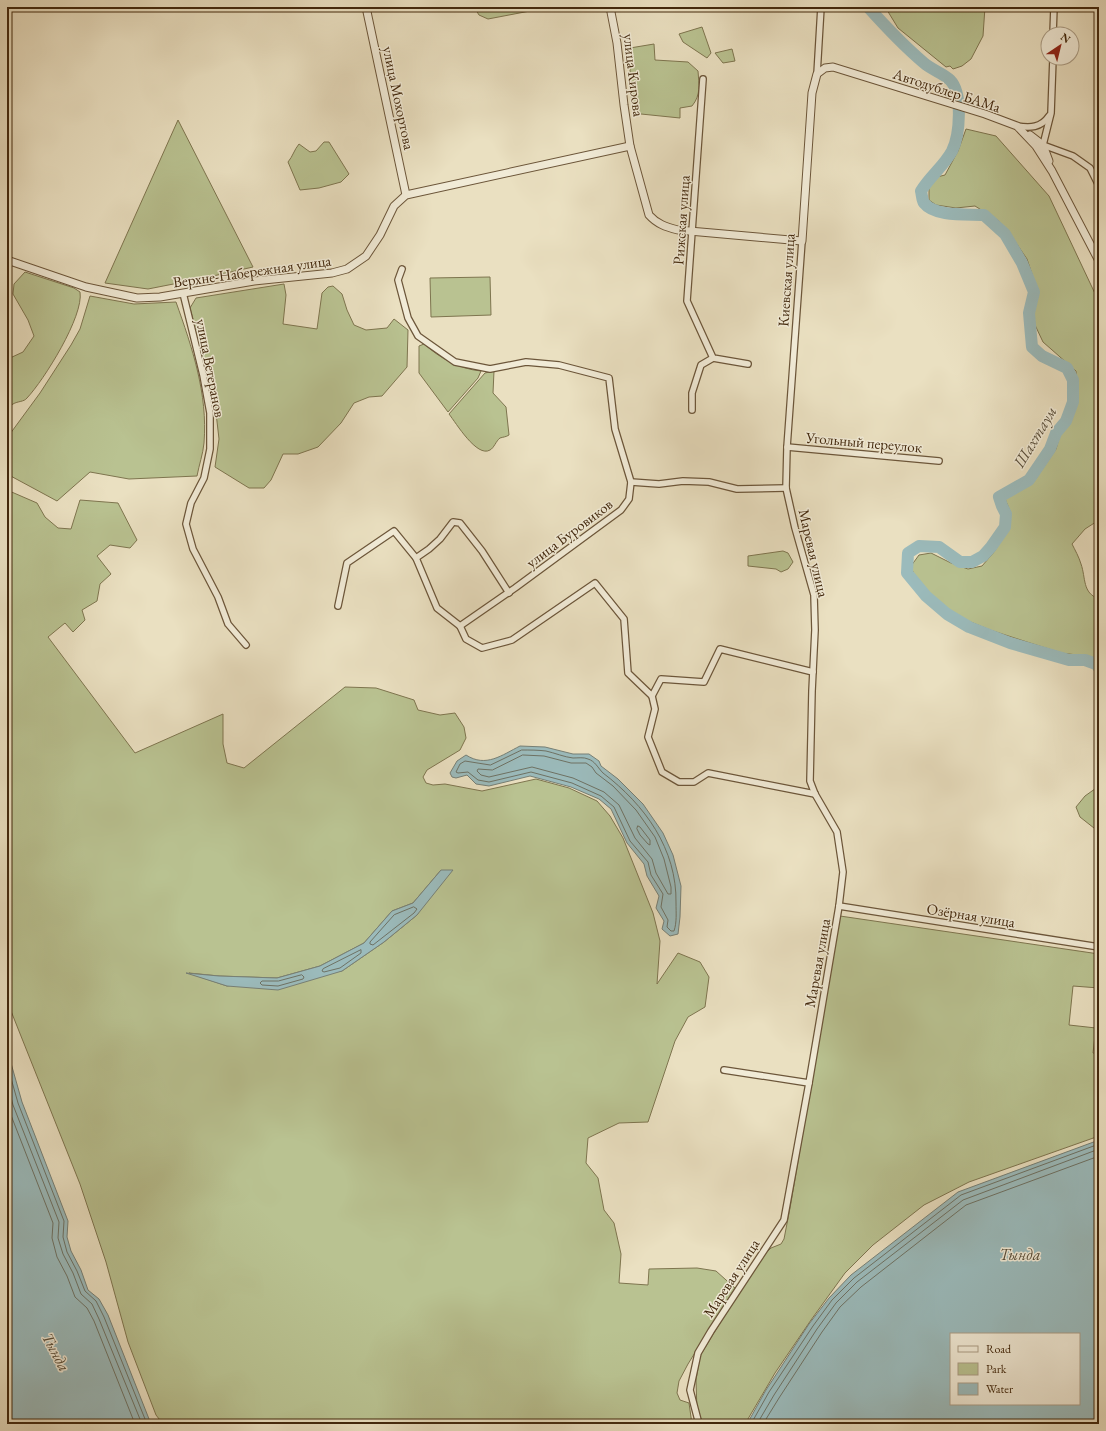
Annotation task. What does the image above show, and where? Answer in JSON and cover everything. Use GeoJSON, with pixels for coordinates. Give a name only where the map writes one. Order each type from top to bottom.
{"type":"FeatureCollection","features":[{"type":"Feature","properties":{"kind":"street","name":"улица Мохортова"},"geometry":{"type":"LineString","coordinates":[[366,7],[406,195]]}},
{"type":"Feature","properties":{"kind":"street","name":"улица Кирова"},"geometry":{"type":"LineString","coordinates":[[610,7],[618,43],[624,105],[630,146],[649,215],[656,222],[666,227],[692,232],[802,242]]}},
{"type":"Feature","properties":{"kind":"street"},"geometry":{"type":"LineString","coordinates":[[816,74],[821,7]]}},
{"type":"Feature","properties":{"kind":"street"},"geometry":{"type":"LineString","coordinates":[[1053,26],[1054,7]]}},
{"type":"Feature","properties":{"kind":"street"},"geometry":{"type":"LineString","coordinates":[[1053,66],[1051,113],[1043,145],[1052,171],[1099,262]]}},
{"type":"Feature","properties":{"kind":"street","name":"Автодублер БАМа"},"geometry":{"type":"LineString","coordinates":[[816,74],[825,68],[833,67],[985,114],[1018,126],[1036,146],[1052,171]]}},
{"type":"Feature","properties":{"kind":"street","name":"Киевская улица"},"geometry":{"type":"LineString","coordinates":[[786,488],[787,447],[812,92],[816,74]]}},
{"type":"Feature","properties":{"kind":"street","name":"Рижская улица"},"geometry":{"type":"LineString","coordinates":[[703,79],[687,301],[713,358]]}},
{"type":"Feature","properties":{"kind":"street"},"geometry":{"type":"LineString","coordinates":[[1018,126],[1030,128],[1038,126],[1045,122],[1051,113]]}},
{"type":"Feature","properties":{"kind":"street"},"geometry":{"type":"LineString","coordinates":[[1018,126],[1043,145],[1073,156],[1090,168],[1099,186]]}},
{"type":"Feature","properties":{"kind":"street"},"geometry":{"type":"LineString","coordinates":[[406,195],[630,146]]}},
{"type":"Feature","properties":{"kind":"street","name":"Верхне-Набережная улица"},"geometry":{"type":"LineString","coordinates":[[7,260],[86,287],[137,298],[160,297],[254,281],[332,273],[347,269],[366,256],[380,235],[394,206],[406,195]]}},
{"type":"Feature","properties":{"kind":"street","name":"улица Буровиков"},"geometry":{"type":"LineString","coordinates":[[402,269],[398,280],[408,318],[418,336],[455,362],[490,369],[526,362],[559,365],[609,378],[615,429],[631,482],[629,498],[622,510],[509,593],[460,626]]}},
{"type":"Feature","properties":{"kind":"street","name":"улица Ветеранов"},"geometry":{"type":"LineString","coordinates":[[183,293],[203,375],[210,413],[210,449],[204,478],[191,503],[186,524],[193,549],[218,597],[228,624],[246,645]]}},
{"type":"Feature","properties":{"kind":"street"},"geometry":{"type":"LineString","coordinates":[[692,410],[692,393],[701,365],[713,358],[748,364]]}},
{"type":"Feature","properties":{"kind":"street","name":"Угольный переулок"},"geometry":{"type":"LineString","coordinates":[[787,447],[939,461]]}},
{"type":"Feature","properties":{"kind":"street"},"geometry":{"type":"LineString","coordinates":[[631,482],[659,484],[683,481],[709,482],[737,489],[786,488]]}},
{"type":"Feature","properties":{"kind":"street","name":"Маревая улица"},"geometry":{"type":"LineString","coordinates":[[699,1424],[690,1390],[698,1353],[784,1220],[809,1083],[839,906],[843,872],[837,832],[815,794],[810,781],[815,630],[814,595],[795,528],[786,488]]}},
{"type":"Feature","properties":{"kind":"street"},"geometry":{"type":"LineString","coordinates":[[416,558],[430,549],[453,522],[460,523],[482,551],[509,593]]}},
{"type":"Feature","properties":{"kind":"street"},"geometry":{"type":"LineString","coordinates":[[338,606],[347,563],[394,531],[416,558],[437,608],[460,626],[466,639],[482,648],[512,640],[595,583],[624,619],[628,673],[652,696],[655,709],[648,737],[662,772],[679,782],[694,782],[708,773],[815,794]]}},
{"type":"Feature","properties":{"kind":"street"},"geometry":{"type":"LineString","coordinates":[[652,696],[662,679],[704,682],[720,649],[813,672]]}},
{"type":"Feature","properties":{"kind":"street","name":"Озёрная улица"},"geometry":{"type":"LineString","coordinates":[[839,906],[1099,947]]}},
{"type":"Feature","properties":{"kind":"street"},"geometry":{"type":"LineString","coordinates":[[724,1070],[809,1083]]}},
{"type":"Feature","properties":{"kind":"green space"},"geometry":{"type":"Polygon","coordinates":[[[474,7],[551,7],[488,19],[479,15],[474,7]]]}},
{"type":"Feature","properties":{"kind":"green space"},"geometry":{"type":"Polygon","coordinates":[[[883,7],[985,7],[983,36],[971,59],[962,66],[953,69],[950,66],[946,67],[898,28],[887,10],[883,7]]]}},
{"type":"Feature","properties":{"kind":"green space"},"geometry":{"type":"Polygon","coordinates":[[[702,27],[711,53],[707,58],[683,42],[679,34],[702,27]]]}},
{"type":"Feature","properties":{"kind":"green space"},"geometry":{"type":"Polygon","coordinates":[[[654,44],[655,60],[688,62],[698,71],[699,90],[697,98],[692,106],[680,108],[680,118],[641,114],[632,108],[630,48],[654,44]]]}},
{"type":"Feature","properties":{"kind":"green space"},"geometry":{"type":"Polygon","coordinates":[[[732,49],[735,61],[723,63],[715,53],[732,49]]]}},
{"type":"Feature","properties":{"kind":"green space"},"geometry":{"type":"Polygon","coordinates":[[[178,120],[253,267],[148,289],[105,283],[178,120]]]}},
{"type":"Feature","properties":{"kind":"green space"},"geometry":{"type":"Polygon","coordinates":[[[966,129],[996,136],[1049,196],[1099,302],[1099,520],[1085,529],[1072,544],[1083,569],[1087,589],[1099,599],[1099,664],[1097,661],[1085,656],[1061,653],[990,630],[956,616],[929,594],[914,575],[911,566],[919,555],[931,553],[951,563],[968,569],[982,566],[994,552],[1008,530],[1010,511],[1005,499],[1035,480],[1056,449],[1060,435],[1072,418],[1077,394],[1076,371],[1043,342],[1035,325],[1033,310],[1038,295],[1027,259],[1012,237],[999,221],[975,206],[956,208],[936,205],[929,200],[929,187],[933,178],[945,175],[958,151],[966,129]]]}},
{"type":"Feature","properties":{"kind":"green space"},"geometry":{"type":"Polygon","coordinates":[[[324,142],[329,142],[349,174],[341,182],[319,188],[300,190],[288,162],[299,144],[310,152],[316,151],[324,142]]]}},
{"type":"Feature","properties":{"kind":"green space"},"geometry":{"type":"Polygon","coordinates":[[[25,272],[74,288],[80,292],[80,303],[76,316],[61,347],[43,377],[26,399],[13,404],[7,410],[7,357],[10,358],[23,352],[34,336],[28,320],[13,294],[14,284],[25,272]]]}},
{"type":"Feature","properties":{"kind":"green space"},"geometry":{"type":"Polygon","coordinates":[[[490,277],[491,315],[431,317],[430,278],[490,277]]]}},
{"type":"Feature","properties":{"kind":"green space"},"geometry":{"type":"Polygon","coordinates":[[[284,284],[286,295],[283,324],[317,329],[322,293],[328,287],[333,286],[342,294],[354,325],[366,330],[387,328],[394,319],[408,330],[407,367],[382,396],[369,397],[354,403],[341,423],[318,447],[298,454],[283,454],[271,480],[264,488],[249,488],[215,467],[219,439],[215,404],[190,308],[196,298],[284,284]]]}},
{"type":"Feature","properties":{"kind":"green space"},"geometry":{"type":"Polygon","coordinates":[[[90,296],[134,304],[176,302],[198,371],[204,407],[204,443],[197,476],[129,479],[90,472],[57,501],[7,474],[7,438],[40,393],[71,345],[80,329],[90,296]]]}},
{"type":"Feature","properties":{"kind":"green space"},"geometry":{"type":"Polygon","coordinates":[[[424,344],[450,362],[465,368],[481,371],[478,378],[448,412],[419,373],[419,346],[424,344]]]}},
{"type":"Feature","properties":{"kind":"green space"},"geometry":{"type":"Polygon","coordinates":[[[494,371],[493,393],[506,407],[509,435],[500,438],[490,450],[485,451],[479,449],[467,438],[449,414],[485,373],[494,371]]]}},
{"type":"Feature","properties":{"kind":"green space"},"geometry":{"type":"Polygon","coordinates":[[[7,490],[37,503],[45,517],[58,528],[71,529],[80,500],[118,503],[137,540],[130,548],[110,545],[97,556],[111,574],[100,584],[97,601],[82,610],[85,620],[73,632],[65,623],[48,637],[135,753],[223,714],[223,744],[227,763],[244,768],[345,687],[376,688],[414,700],[418,710],[440,715],[455,713],[464,727],[466,738],[460,750],[427,770],[423,777],[426,783],[433,785],[445,784],[482,791],[536,779],[569,788],[597,801],[610,816],[623,838],[653,913],[660,941],[657,984],[678,953],[700,962],[709,977],[705,1007],[688,1017],[675,1041],[648,1122],[619,1123],[588,1138],[586,1163],[598,1178],[604,1210],[614,1223],[621,1254],[619,1283],[648,1285],[649,1269],[697,1268],[716,1271],[735,1288],[679,1381],[677,1393],[680,1400],[689,1403],[692,1424],[163,1424],[156,1415],[128,1342],[106,1262],[80,1184],[7,1001],[7,490]],[[441,870],[413,903],[392,911],[364,943],[320,966],[277,978],[219,976],[189,973],[227,986],[342,971],[384,942],[417,915],[441,870]]]}},
{"type":"Feature","properties":{"kind":"green space"},"geometry":{"type":"Polygon","coordinates":[[[783,551],[788,553],[793,562],[788,569],[781,572],[776,569],[748,566],[748,556],[783,551]]]}},
{"type":"Feature","properties":{"kind":"green space"},"geometry":{"type":"Polygon","coordinates":[[[1099,786],[1099,832],[1080,817],[1076,807],[1085,796],[1099,786]]]}},
{"type":"Feature","properties":{"kind":"green space"},"geometry":{"type":"Polygon","coordinates":[[[840,916],[1099,954],[1099,988],[1073,986],[1069,1025],[1096,1028],[1093,1053],[1099,1054],[1099,1136],[969,1182],[924,1205],[873,1245],[845,1273],[775,1373],[745,1424],[701,1424],[697,1412],[696,1380],[700,1356],[764,1255],[771,1248],[781,1244],[784,1239],[840,916]]]}},
{"type":"Feature","properties":{"kind":"water"},"geometry":{"type":"Polygon","coordinates":[[[520,746],[545,747],[573,754],[589,754],[599,761],[601,766],[618,779],[643,804],[663,833],[673,855],[681,886],[678,934],[670,936],[662,929],[664,921],[656,908],[659,896],[647,876],[644,864],[627,843],[611,809],[599,799],[571,787],[530,776],[489,786],[476,784],[467,775],[456,778],[452,777],[450,773],[457,761],[466,755],[473,759],[480,760],[494,759],[520,746]]]}},
{"type":"Feature","properties":{"kind":"water"},"geometry":{"type":"Polygon","coordinates":[[[441,870],[453,870],[417,915],[384,942],[342,971],[278,990],[227,986],[186,973],[277,978],[320,966],[364,943],[392,911],[413,903],[441,870]]]}},
{"type":"Feature","properties":{"kind":"water","name":"Тында"},"geometry":{"type":"Polygon","coordinates":[[[7,1049],[22,1102],[68,1221],[67,1237],[71,1251],[81,1270],[88,1290],[99,1299],[108,1315],[151,1424],[7,1424],[7,1049]]]}},
{"type":"Feature","properties":{"kind":"water","name":"Тында"},"geometry":{"type":"Polygon","coordinates":[[[1099,1140],[1099,1424],[747,1424],[766,1390],[809,1324],[829,1298],[851,1275],[958,1192],[1099,1140]]]}},
{"type":"Feature","properties":{"kind":"waterway","name":"Шахтаум"},"geometry":{"type":"LineString","coordinates":[[868,7],[917,57],[950,80],[957,94],[959,114],[955,144],[949,156],[921,191],[924,203],[936,211],[943,213],[984,215],[1005,234],[1022,263],[1034,292],[1029,313],[1032,347],[1042,356],[1067,368],[1073,380],[1073,402],[1066,421],[1056,433],[1050,449],[1029,480],[999,497],[1006,514],[1005,527],[991,547],[983,556],[972,562],[960,562],[939,547],[919,546],[908,553],[907,573],[926,596],[947,614],[969,627],[1010,643],[1069,660],[1085,660],[1096,664],[1099,668]]}}]}
